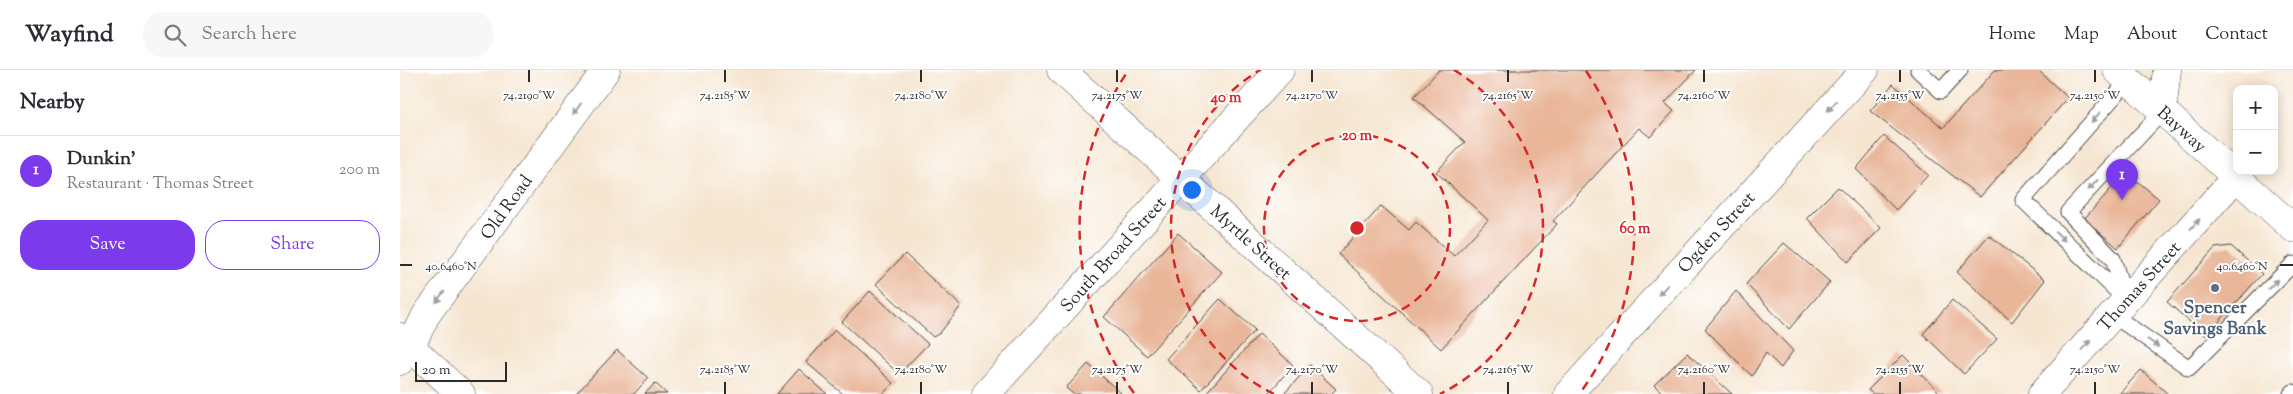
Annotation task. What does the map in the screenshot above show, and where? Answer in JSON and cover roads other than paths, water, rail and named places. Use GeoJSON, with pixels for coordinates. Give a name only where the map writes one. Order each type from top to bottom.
{"type":"FeatureCollection","features":[{"type":"Feature","properties":{"kind":"street","name":"Old Road"},"geometry":{"type":"LineString","coordinates":[[404,348],[426,315],[606,70]]}},
{"type":"Feature","properties":{"kind":"street","name":"Myrtle Street"},"geometry":{"type":"LineString","coordinates":[[1061,70],[1419,394]]}},
{"type":"Feature","properties":{"kind":"street","name":"South Broad Street"},"geometry":{"type":"LineString","coordinates":[[986,394],[1280,70]]}},
{"type":"Feature","properties":{"kind":"street","name":"Ogden Street"},"geometry":{"type":"LineString","coordinates":[[1568,394],[1865,70]]}},
{"type":"Feature","properties":{"kind":"street"},"geometry":{"type":"LineString","coordinates":[[2162,112],[2167,70]]}},
{"type":"Feature","properties":{"kind":"street","name":"Bayway"},"geometry":{"type":"LineString","coordinates":[[2122,75],[2293,228]]}},
{"type":"Feature","properties":{"kind":"street","name":"Thomas Street"},"geometry":{"type":"LineString","coordinates":[[2042,394],[2236,177]]}},
{"type":"Feature","properties":{"kind":"street"},"geometry":{"type":"LineString","coordinates":[[404,348],[461,394]]}},
{"type":"Feature","properties":{"kind":"lane"},"geometry":{"type":"LineString","coordinates":[[1918,70],[1941,92],[1960,70]]}},
{"type":"Feature","properties":{"kind":"lane"},"geometry":{"type":"LineString","coordinates":[[2122,75],[2023,200],[2119,308],[2189,368],[2293,264]]}},
{"type":"Feature","properties":{"kind":"lane"},"geometry":{"type":"LineString","coordinates":[[2119,308],[2113,258],[2068,212],[2162,112]]}},
{"type":"Feature","properties":{"kind":"place","name":"Dunkin'"},"geometry":{"type":"Point","coordinates":[2122,200]}},
{"type":"Feature","properties":{"kind":"place","name":"Spencer Savings Bank"},"geometry":{"type":"Point","coordinates":[2215,288]}}]}
